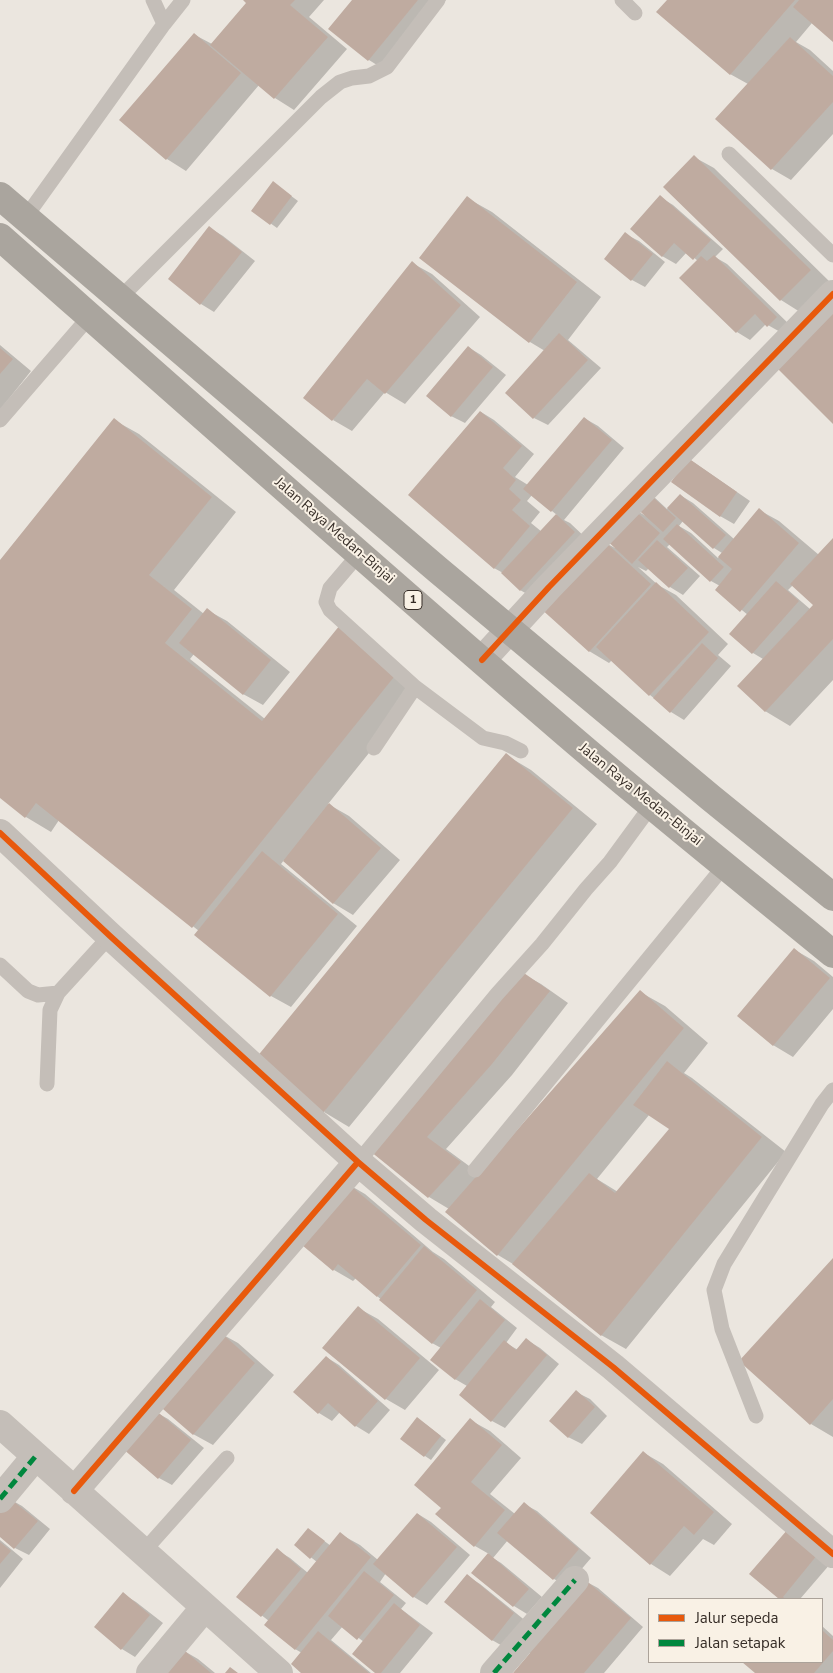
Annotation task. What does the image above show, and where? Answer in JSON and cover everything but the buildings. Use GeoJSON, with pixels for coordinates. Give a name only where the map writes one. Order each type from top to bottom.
{"type":"FeatureCollection","features":[{"type":"Feature","properties":{"kind":"highway"},"geometry":{"type":"LineString","coordinates":[[0,196],[438,570],[510,628],[711,798],[833,897]]}},
{"type":"Feature","properties":{"kind":"highway","name":"Jalan Raya Medan-Binjai"},"geometry":{"type":"LineString","coordinates":[[0,237],[359,554],[651,806],[833,954]]}},
{"type":"Feature","properties":{"kind":"highway"},"geometry":{"type":"LineString","coordinates":[[684,831],[711,798]]}},
{"type":"Feature","properties":{"kind":"street"},"geometry":{"type":"LineString","coordinates":[[482,660],[548,587],[833,294]]}},
{"type":"Feature","properties":{"kind":"street"},"geometry":{"type":"LineString","coordinates":[[0,833],[358,1162],[426,1220],[613,1367],[833,1554]]}},
{"type":"Feature","properties":{"kind":"street"},"geometry":{"type":"LineString","coordinates":[[74,1491],[358,1162]]}},
{"type":"Feature","properties":{"kind":"street"},"geometry":{"type":"LineString","coordinates":[[0,1424],[279,1673]]}},
{"type":"Feature","properties":{"kind":"street"},"geometry":{"type":"LineString","coordinates":[[0,1499],[35,1457]]}},
{"type":"Feature","properties":{"kind":"street"},"geometry":{"type":"LineString","coordinates":[[494,1673],[575,1580]]}},
{"type":"Feature","properties":{"kind":"street"},"geometry":{"type":"LineString","coordinates":[[150,1673],[205,1607]]}},
{"type":"Feature","properties":{"kind":"lane"},"geometry":{"type":"LineString","coordinates":[[153,0],[164,24]]}},
{"type":"Feature","properties":{"kind":"lane"},"geometry":{"type":"LineString","coordinates":[[25,218],[183,0]]}},
{"type":"Feature","properties":{"kind":"lane"},"geometry":{"type":"LineString","coordinates":[[120,298],[321,97],[340,82],[368,76],[387,67],[438,0]]}},
{"type":"Feature","properties":{"kind":"lane"},"geometry":{"type":"LineString","coordinates":[[622,0],[635,13]]}},
{"type":"Feature","properties":{"kind":"lane"},"geometry":{"type":"LineString","coordinates":[[730,154],[833,255]]}},
{"type":"Feature","properties":{"kind":"lane"},"geometry":{"type":"LineString","coordinates":[[0,420],[90,316]]}},
{"type":"Feature","properties":{"kind":"lane"},"geometry":{"type":"LineString","coordinates":[[359,554],[330,588],[326,602],[330,610],[415,687],[483,738],[506,743],[521,751]]}},
{"type":"Feature","properties":{"kind":"lane"},"geometry":{"type":"LineString","coordinates":[[374,748],[415,687]]}},
{"type":"Feature","properties":{"kind":"lane"},"geometry":{"type":"LineString","coordinates":[[358,1162],[497,994],[542,944],[610,862],[651,806]]}},
{"type":"Feature","properties":{"kind":"lane"},"geometry":{"type":"LineString","coordinates":[[475,1170],[725,865]]}},
{"type":"Feature","properties":{"kind":"lane"},"geometry":{"type":"LineString","coordinates":[[47,1084],[50,1010],[58,993],[110,936]]}},
{"type":"Feature","properties":{"kind":"lane"},"geometry":{"type":"LineString","coordinates":[[0,966],[28,991],[38,995],[58,993]]}},
{"type":"Feature","properties":{"kind":"lane"},"geometry":{"type":"LineString","coordinates":[[756,1416],[722,1329],[714,1290],[724,1264],[822,1104],[833,1090]]}},
{"type":"Feature","properties":{"kind":"lane"},"geometry":{"type":"LineString","coordinates":[[142,1552],[228,1458]]}},
{"type":"Feature","properties":{"kind":"marked path"},"geometry":{"type":"LineString","coordinates":[[0,1499],[35,1457]]}},
{"type":"Feature","properties":{"kind":"marked path"},"geometry":{"type":"LineString","coordinates":[[494,1673],[575,1580]]}},
{"type":"Feature","properties":{"kind":"cycle path"},"geometry":{"type":"LineString","coordinates":[[482,660],[549,587],[833,294]]}},
{"type":"Feature","properties":{"kind":"cycle path"},"geometry":{"type":"LineString","coordinates":[[0,833],[358,1162],[426,1220],[613,1367],[833,1554]]}},
{"type":"Feature","properties":{"kind":"cycle path"},"geometry":{"type":"LineString","coordinates":[[74,1491],[358,1162]]}}]}
